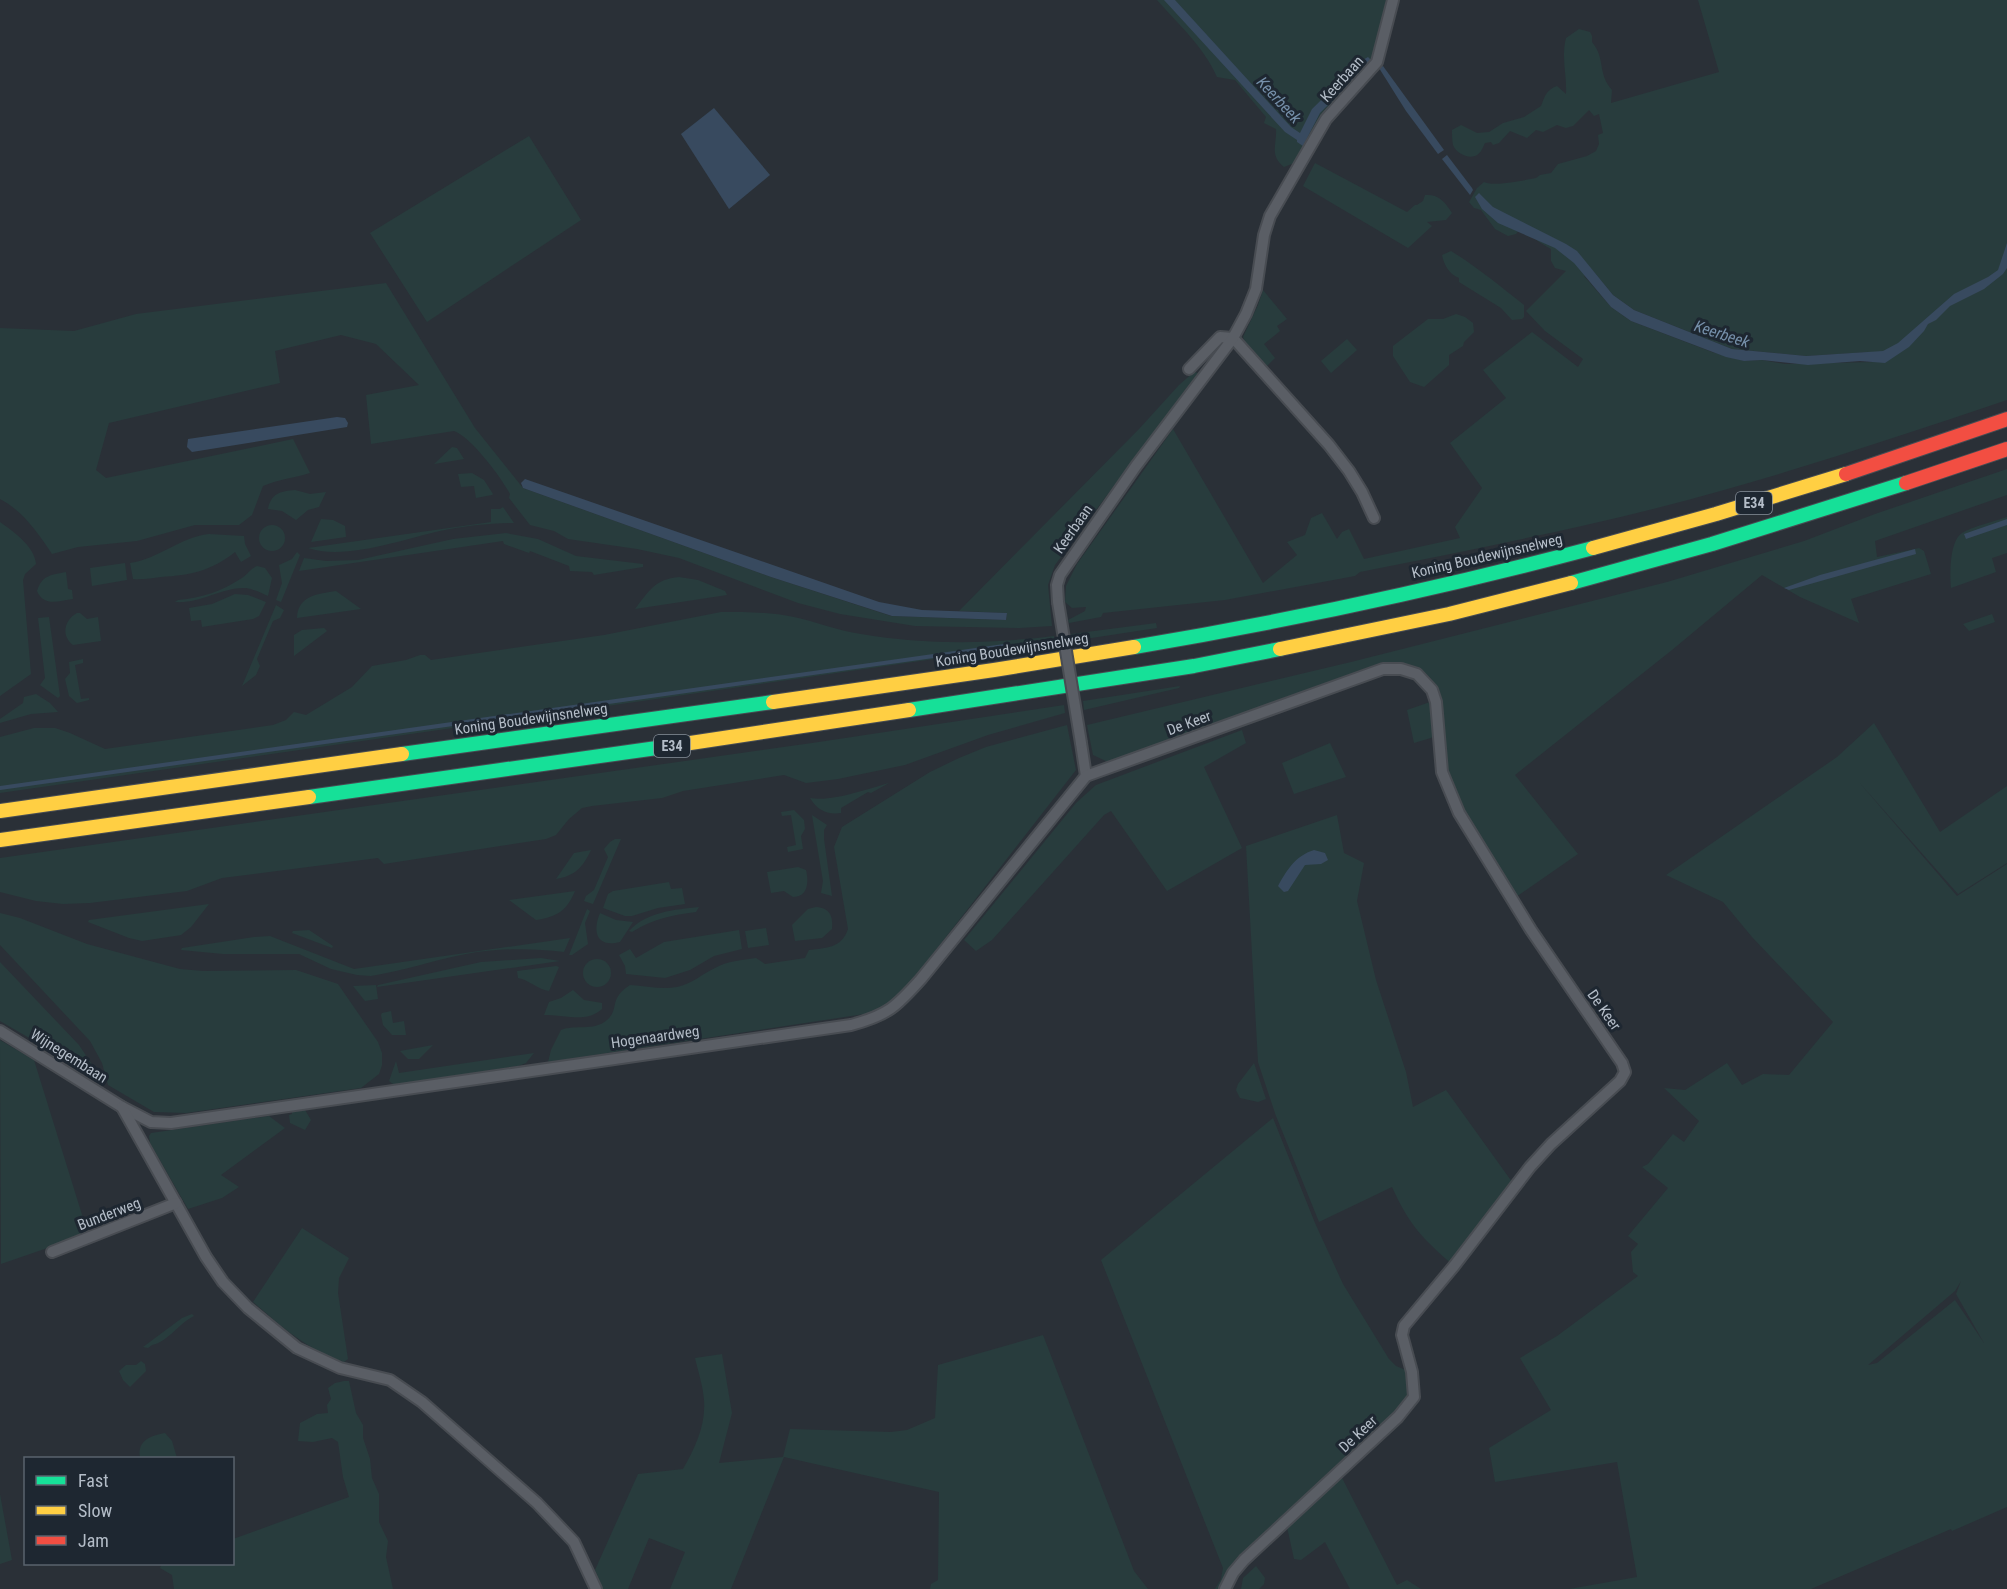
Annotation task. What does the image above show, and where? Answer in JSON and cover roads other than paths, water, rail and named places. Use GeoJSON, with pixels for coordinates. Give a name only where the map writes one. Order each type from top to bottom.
{"type":"FeatureCollection","features":[{"type":"Feature","properties":{"kind":"highway","name":"Koning Boudewijnsnelweg"},"geometry":{"type":"LineString","coordinates":[[0,811],[1024,666],[1336,609],[1588,550],[1703,518],[1842,476],[2007,419]]}},
{"type":"Feature","properties":{"kind":"highway","name":"E34"},"geometry":{"type":"LineString","coordinates":[[0,840],[711,741],[1217,662],[1449,614],[1590,578],[1712,544],[2007,449]]}},
{"type":"Feature","properties":{"kind":"street","name":"Keerbaan"},"geometry":{"type":"LineString","coordinates":[[1086,776],[1057,585],[1065,567],[1136,466],[1233,338],[1256,289],[1264,235],[1270,216],[1326,119],[1377,62],[1393,0]]}},
{"type":"Feature","properties":{"kind":"street"},"geometry":{"type":"LineString","coordinates":[[1189,369],[1220,337],[1233,338],[1329,445],[1353,478],[1374,518]]}},
{"type":"Feature","properties":{"kind":"street","name":"De Keer"},"geometry":{"type":"LineString","coordinates":[[1086,776],[1383,669],[1401,669],[1417,674],[1432,690],[1436,702],[1442,772],[1459,813],[1530,930],[1622,1063],[1625,1072],[1620,1081],[1534,1162],[1404,1326],[1402,1335],[1412,1372],[1414,1397],[1398,1417],[1244,1560],[1225,1589]]}},
{"type":"Feature","properties":{"kind":"street","name":"Hogenaardweg"},"geometry":{"type":"LineString","coordinates":[[122,1107],[151,1122],[171,1123],[851,1025],[876,1018],[898,1004],[921,979],[1086,776]]}},
{"type":"Feature","properties":{"kind":"street","name":"Wijnegembaan"},"geometry":{"type":"LineString","coordinates":[[0,1031],[122,1107]]}},
{"type":"Feature","properties":{"kind":"street"},"geometry":{"type":"LineString","coordinates":[[122,1107],[206,1257],[223,1282],[248,1308],[297,1348],[340,1368],[390,1380],[422,1402],[537,1503],[574,1542],[596,1589]]}},
{"type":"Feature","properties":{"kind":"street","name":"Bunderweg"},"geometry":{"type":"LineString","coordinates":[[52,1252],[176,1203]]}},
{"type":"Feature","properties":{"kind":"water"},"geometry":{"type":"Polygon","coordinates":[[[1164,0],[1175,0],[1291,127],[1300,133],[1312,109],[1361,61],[1368,57],[1372,61],[1320,113],[1303,146],[1285,132],[1164,0]]]}},
{"type":"Feature","properties":{"kind":"water"},"geometry":{"type":"Polygon","coordinates":[[[1383,66],[1444,150],[1438,154],[1406,111],[1379,68],[1383,66]]]}},
{"type":"Feature","properties":{"kind":"water"},"geometry":{"type":"Polygon","coordinates":[[[714,108],[770,175],[729,209],[681,134],[714,108]]]}},
{"type":"Feature","properties":{"kind":"water"},"geometry":{"type":"Polygon","coordinates":[[[1447,155],[1472,188],[1470,195],[1442,159],[1447,155]]]}},
{"type":"Feature","properties":{"kind":"water"},"geometry":{"type":"Polygon","coordinates":[[[1479,193],[1493,207],[1577,251],[1613,295],[1634,310],[1732,349],[1806,356],[1883,351],[1898,343],[1954,294],[1998,270],[2007,243],[2007,268],[1984,289],[1950,306],[1936,320],[1928,324],[1909,347],[1885,363],[1860,361],[1808,365],[1762,360],[1744,361],[1726,357],[1631,321],[1611,307],[1574,263],[1555,248],[1498,223],[1482,209],[1475,197],[1479,193]]]}},
{"type":"Feature","properties":{"kind":"water"},"geometry":{"type":"Polygon","coordinates":[[[337,417],[345,418],[348,423],[347,427],[192,452],[187,447],[188,439],[337,417]]]}},
{"type":"Feature","properties":{"kind":"water"},"geometry":{"type":"Polygon","coordinates":[[[525,479],[879,602],[922,610],[1007,613],[1006,620],[892,616],[771,577],[523,488],[521,483],[525,479]]]}},
{"type":"Feature","properties":{"kind":"water"},"geometry":{"type":"Polygon","coordinates":[[[2007,519],[2007,525],[1966,539],[1964,534],[2007,519]]]}},
{"type":"Feature","properties":{"kind":"water"},"geometry":{"type":"Polygon","coordinates":[[[1915,549],[1916,554],[1789,590],[1784,588],[1820,575],[1915,549]]]}},
{"type":"Feature","properties":{"kind":"water"},"geometry":{"type":"Polygon","coordinates":[[[1314,850],[1325,853],[1328,860],[1321,864],[1305,865],[1288,891],[1284,892],[1278,886],[1288,869],[1302,856],[1314,850]]]}},
{"type":"Feature","properties":{"kind":"waterway"},"geometry":{"type":"LineString","coordinates":[[0,788],[1004,646]]}},
{"type":"Feature","properties":{"kind":"water label","name":"Keerbeek"},"geometry":{"type":"Point","coordinates":[1279,100]}},
{"type":"Feature","properties":{"kind":"water label","name":"Keerbeek"},"geometry":{"type":"Point","coordinates":[1722,334]}}]}
